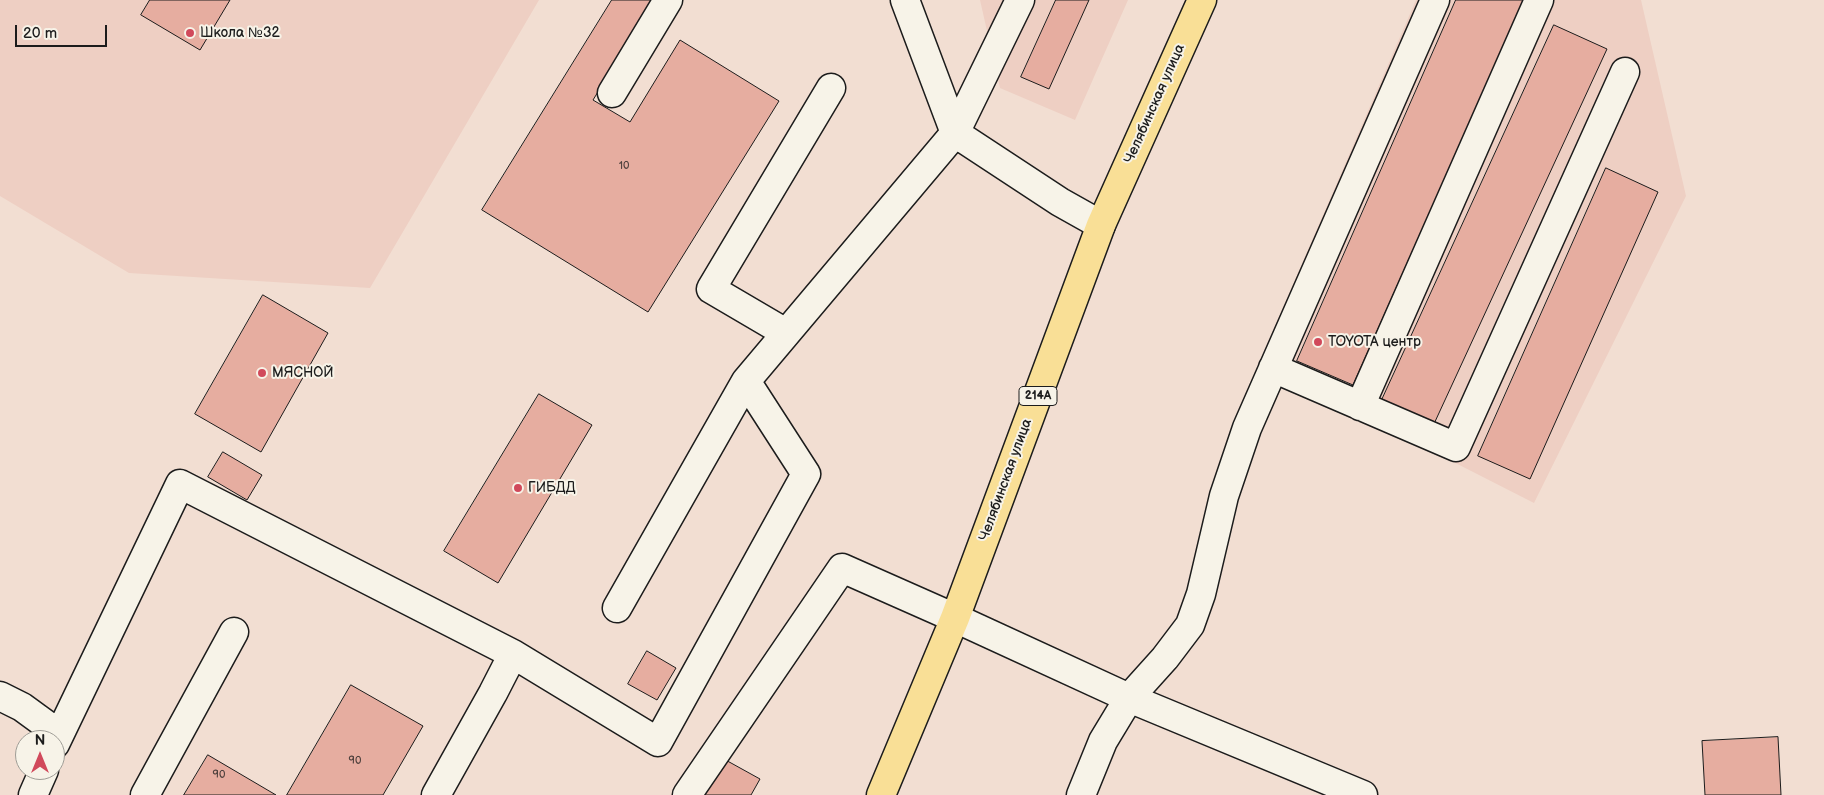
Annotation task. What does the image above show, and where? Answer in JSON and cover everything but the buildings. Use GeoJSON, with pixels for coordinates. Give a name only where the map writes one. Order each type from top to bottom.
{"type":"FeatureCollection","features":[{"type":"Feature","properties":{"kind":"main road","name":"Челябинская улица"},"geometry":{"type":"LineString","coordinates":[[881,795],[955,618],[1101,225],[1202,0]]}},
{"type":"Feature","properties":{"kind":"lane"},"geometry":{"type":"LineString","coordinates":[[612,93],[668,0]]}},
{"type":"Feature","properties":{"kind":"lane"},"geometry":{"type":"LineString","coordinates":[[906,0],[954,133],[1060,202],[1101,225]]}},
{"type":"Feature","properties":{"kind":"lane"},"geometry":{"type":"LineString","coordinates":[[617,608],[746,381],[954,133],[1020,0]]}},
{"type":"Feature","properties":{"kind":"lane"},"geometry":{"type":"LineString","coordinates":[[1081,795],[1103,742],[1129,698],[1165,658],[1190,625],[1200,594],[1224,496],[1247,428],[1435,0]]}},
{"type":"Feature","properties":{"kind":"lane"},"geometry":{"type":"LineString","coordinates":[[1360,406],[1539,0]]}},
{"type":"Feature","properties":{"kind":"lane"},"geometry":{"type":"LineString","coordinates":[[1273,368],[1456,447],[1625,72]]}},
{"type":"Feature","properties":{"kind":"lane"},"geometry":{"type":"LineString","coordinates":[[786,333],[711,289],[831,88]]}},
{"type":"Feature","properties":{"kind":"lane"},"geometry":{"type":"LineString","coordinates":[[61,730],[180,484],[513,654],[658,742],[806,474],[746,381]]}},
{"type":"Feature","properties":{"kind":"lane"},"geometry":{"type":"LineString","coordinates":[[687,795],[842,568],[1129,698],[1363,795]]}},
{"type":"Feature","properties":{"kind":"lane"},"geometry":{"type":"LineString","coordinates":[[145,795],[234,632]]}},
{"type":"Feature","properties":{"kind":"lane"},"geometry":{"type":"LineString","coordinates":[[436,795],[494,693],[513,654]]}},
{"type":"Feature","properties":{"kind":"lane"},"geometry":{"type":"LineString","coordinates":[[0,696],[22,707],[47,730]]}},
{"type":"Feature","properties":{"kind":"lane"},"geometry":{"type":"LineString","coordinates":[[33,795],[40,780]]}},
{"type":"Feature","properties":{"kind":"shaded area"},"geometry":{"type":"Polygon","coordinates":[[[0,0],[539,0],[370,288],[129,273],[0,196],[0,0]]]}},
{"type":"Feature","properties":{"kind":"shaded area"},"geometry":{"type":"Polygon","coordinates":[[[980,0],[1128,0],[1075,120],[1000,88],[980,0]]]}},
{"type":"Feature","properties":{"kind":"shaded area"},"geometry":{"type":"Polygon","coordinates":[[[1416,0],[1641,0],[1686,196],[1534,503],[1259,363],[1416,0]]]}},
{"type":"Feature","properties":{"kind":"place","name":"Школа №32"},"geometry":{"type":"Point","coordinates":[190,33]}},
{"type":"Feature","properties":{"kind":"place","name":"TOYOTA центр"},"geometry":{"type":"Point","coordinates":[1318,342]}},
{"type":"Feature","properties":{"kind":"place","name":"МЯСНОЙ"},"geometry":{"type":"Point","coordinates":[262,373]}},
{"type":"Feature","properties":{"kind":"place","name":"ГИБДД"},"geometry":{"type":"Point","coordinates":[518,488]}}]}
